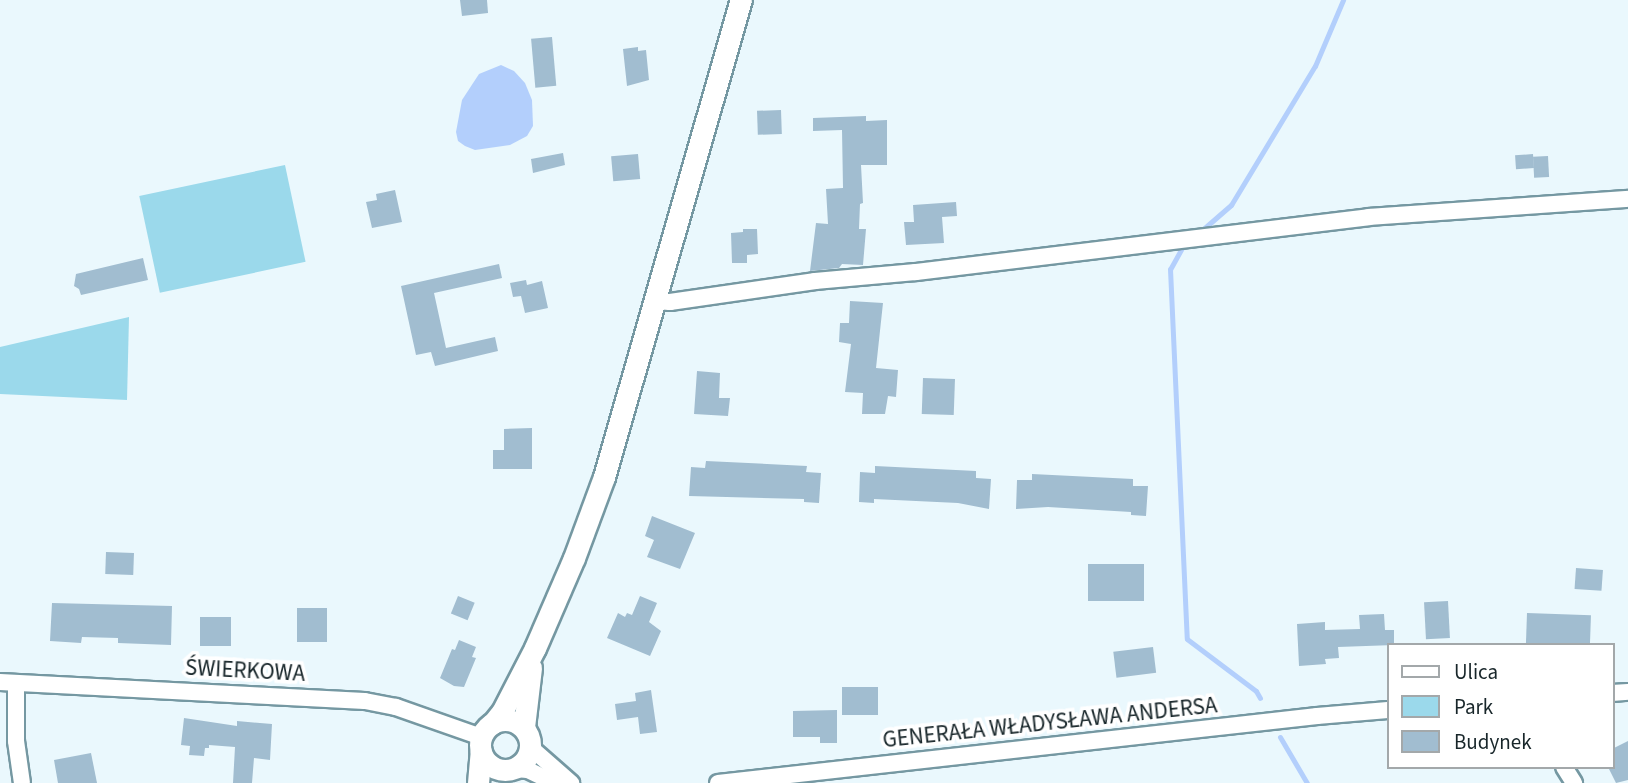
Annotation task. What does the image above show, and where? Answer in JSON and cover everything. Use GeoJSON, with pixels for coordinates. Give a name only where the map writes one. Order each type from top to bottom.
{"type":"FeatureCollection","features":[{"type":"Feature","properties":{"kind":"street"},"geometry":{"type":"LineString","coordinates":[[478,783],[485,737],[502,712],[535,648],[574,558],[604,477],[741,0]]}},
{"type":"Feature","properties":{"kind":"street"},"geometry":{"type":"LineString","coordinates":[[654,301],[670,302],[815,281],[916,272],[1369,216],[1628,198]]}},
{"type":"Feature","properties":{"kind":"street"},"geometry":{"type":"LineString","coordinates":[[505,774],[527,759],[535,648]]}},
{"type":"Feature","properties":{"kind":"street"},"geometry":{"type":"LineString","coordinates":[[8,682],[22,783]]}},
{"type":"Feature","properties":{"kind":"street","name":"ŚWIERKOWA"},"geometry":{"type":"LineString","coordinates":[[8,682],[365,701],[396,707],[485,737]]}},
{"type":"Feature","properties":{"kind":"street","name":"GENERAŁA WŁADYSŁAWA ANDERSA"},"geometry":{"type":"LineString","coordinates":[[718,783],[1386,710]]}},
{"type":"Feature","properties":{"kind":"street"},"geometry":{"type":"LineString","coordinates":[[485,737],[509,720],[571,783]]}},
{"type":"Feature","properties":{"kind":"street"},"geometry":{"type":"LineString","coordinates":[[485,737],[490,765],[505,774],[528,770],[555,783]]}},
{"type":"Feature","properties":{"kind":"green space"},"geometry":{"type":"Polygon","coordinates":[[[285,165],[306,262],[160,293],[139,196],[285,165]]]}},
{"type":"Feature","properties":{"kind":"green space"},"geometry":{"type":"Polygon","coordinates":[[[129,317],[127,400],[0,394],[0,347],[129,317]]]}},
{"type":"Feature","properties":{"kind":"shaded area"},"geometry":{"type":"Polygon","coordinates":[[[501,65],[514,71],[525,83],[532,100],[533,126],[527,136],[510,145],[475,150],[458,141],[456,132],[462,100],[479,74],[501,65]]]}},
{"type":"Feature","properties":{"kind":"building"},"geometry":{"type":"Polygon","coordinates":[[[460,0],[487,0],[488,13],[462,16],[460,0]]]}},
{"type":"Feature","properties":{"kind":"building"},"geometry":{"type":"Polygon","coordinates":[[[552,37],[556,86],[535,88],[531,39],[552,37]]]}},
{"type":"Feature","properties":{"kind":"building"},"geometry":{"type":"Polygon","coordinates":[[[638,47],[638,51],[646,50],[649,80],[627,86],[623,49],[638,47]]]}},
{"type":"Feature","properties":{"kind":"building"},"geometry":{"type":"Polygon","coordinates":[[[781,110],[782,134],[758,135],[757,111],[781,110]]]}},
{"type":"Feature","properties":{"kind":"building"},"geometry":{"type":"Polygon","coordinates":[[[866,116],[866,121],[887,120],[887,165],[861,165],[863,203],[860,204],[859,229],[866,229],[863,265],[842,264],[839,268],[810,271],[816,223],[828,224],[826,189],[843,188],[842,130],[813,131],[813,118],[866,116]]]}},
{"type":"Feature","properties":{"kind":"building"},"geometry":{"type":"Polygon","coordinates":[[[563,153],[565,165],[533,173],[531,159],[563,153]]]}},
{"type":"Feature","properties":{"kind":"building"},"geometry":{"type":"Polygon","coordinates":[[[638,154],[640,179],[613,181],[611,156],[638,154]]]}},
{"type":"Feature","properties":{"kind":"building"},"geometry":{"type":"Polygon","coordinates":[[[1533,154],[1534,168],[1516,169],[1515,155],[1533,154]]]}},
{"type":"Feature","properties":{"kind":"building"},"geometry":{"type":"Polygon","coordinates":[[[1548,156],[1549,177],[1534,178],[1533,157],[1548,156]]]}},
{"type":"Feature","properties":{"kind":"building"},"geometry":{"type":"Polygon","coordinates":[[[395,190],[402,222],[372,228],[366,202],[377,200],[376,194],[395,190]]]}},
{"type":"Feature","properties":{"kind":"building"},"geometry":{"type":"Polygon","coordinates":[[[956,202],[957,216],[942,217],[944,243],[906,245],[904,222],[914,222],[913,205],[956,202]]]}},
{"type":"Feature","properties":{"kind":"building"},"geometry":{"type":"Polygon","coordinates":[[[743,229],[757,229],[758,254],[747,255],[747,263],[732,263],[731,233],[743,232],[743,229]]]}},
{"type":"Feature","properties":{"kind":"building"},"geometry":{"type":"Polygon","coordinates":[[[143,258],[148,280],[81,295],[79,289],[74,286],[76,274],[143,258]]]}},
{"type":"Feature","properties":{"kind":"building"},"geometry":{"type":"Polygon","coordinates":[[[499,264],[502,278],[434,293],[446,348],[495,337],[498,351],[435,366],[431,352],[416,355],[401,286],[499,264]]]}},
{"type":"Feature","properties":{"kind":"building"},"geometry":{"type":"Polygon","coordinates":[[[526,280],[527,285],[542,281],[548,308],[525,313],[521,296],[513,297],[510,283],[526,280]]]}},
{"type":"Feature","properties":{"kind":"building"},"geometry":{"type":"Polygon","coordinates":[[[850,301],[883,303],[876,368],[898,370],[896,397],[888,396],[885,414],[862,414],[863,393],[845,392],[851,344],[839,342],[840,323],[849,323],[850,301]]]}},
{"type":"Feature","properties":{"kind":"building"},"geometry":{"type":"Polygon","coordinates":[[[697,371],[720,373],[719,398],[730,398],[728,416],[694,414],[697,371]]]}},
{"type":"Feature","properties":{"kind":"building"},"geometry":{"type":"Polygon","coordinates":[[[923,378],[955,379],[954,415],[922,414],[923,378]]]}},
{"type":"Feature","properties":{"kind":"building"},"geometry":{"type":"Polygon","coordinates":[[[532,428],[532,469],[493,469],[493,450],[504,450],[504,429],[532,428]]]}},
{"type":"Feature","properties":{"kind":"building"},"geometry":{"type":"Polygon","coordinates":[[[706,461],[807,466],[806,472],[821,473],[819,503],[804,502],[804,499],[689,496],[691,467],[705,468],[706,461]]]}},
{"type":"Feature","properties":{"kind":"building"},"geometry":{"type":"Polygon","coordinates":[[[875,466],[976,471],[976,478],[991,479],[989,509],[958,503],[874,499],[874,503],[859,502],[860,472],[875,473],[875,466]]]}},
{"type":"Feature","properties":{"kind":"building"},"geometry":{"type":"Polygon","coordinates":[[[1032,474],[1133,479],[1133,486],[1148,486],[1146,516],[1131,515],[1131,512],[1048,507],[1016,509],[1017,480],[1032,480],[1032,474]]]}},
{"type":"Feature","properties":{"kind":"building"},"geometry":{"type":"Polygon","coordinates":[[[652,516],[695,533],[680,569],[647,557],[654,540],[645,536],[652,516]]]}},
{"type":"Feature","properties":{"kind":"building"},"geometry":{"type":"Polygon","coordinates":[[[106,552],[134,553],[133,575],[105,574],[106,552]]]}},
{"type":"Feature","properties":{"kind":"building"},"geometry":{"type":"Polygon","coordinates":[[[1088,564],[1144,564],[1144,601],[1088,601],[1088,564]]]}},
{"type":"Feature","properties":{"kind":"building"},"geometry":{"type":"Polygon","coordinates":[[[1576,568],[1603,570],[1601,591],[1575,589],[1576,568]]]}},
{"type":"Feature","properties":{"kind":"building"},"geometry":{"type":"Polygon","coordinates":[[[458,596],[475,603],[468,620],[451,614],[458,596]]]}},
{"type":"Feature","properties":{"kind":"building"},"geometry":{"type":"Polygon","coordinates":[[[640,596],[657,603],[649,622],[661,631],[650,656],[607,638],[618,613],[625,617],[627,613],[632,615],[640,596]]]}},
{"type":"Feature","properties":{"kind":"building"},"geometry":{"type":"Polygon","coordinates":[[[1448,601],[1450,638],[1426,639],[1424,602],[1448,601]]]}},
{"type":"Feature","properties":{"kind":"building"},"geometry":{"type":"Polygon","coordinates":[[[52,603],[172,606],[171,645],[118,643],[118,638],[82,637],[81,643],[50,641],[52,603]]]}},
{"type":"Feature","properties":{"kind":"building"},"geometry":{"type":"Polygon","coordinates":[[[297,608],[327,608],[327,642],[297,642],[297,608]]]}},
{"type":"Feature","properties":{"kind":"building"},"geometry":{"type":"Polygon","coordinates":[[[1527,613],[1591,615],[1590,643],[1526,643],[1527,613]]]}},
{"type":"Feature","properties":{"kind":"building"},"geometry":{"type":"Polygon","coordinates":[[[1384,614],[1385,630],[1394,630],[1394,643],[1338,647],[1339,658],[1325,659],[1326,664],[1299,666],[1297,624],[1325,622],[1325,630],[1360,629],[1359,615],[1384,614]]]}},
{"type":"Feature","properties":{"kind":"building"},"geometry":{"type":"Polygon","coordinates":[[[200,617],[231,617],[231,646],[200,646],[200,617]]]}},
{"type":"Feature","properties":{"kind":"building"},"geometry":{"type":"Polygon","coordinates":[[[459,640],[476,647],[472,657],[476,658],[464,687],[454,686],[440,678],[452,649],[455,650],[459,640]]]}},
{"type":"Feature","properties":{"kind":"building"},"geometry":{"type":"Polygon","coordinates":[[[1153,647],[1156,673],[1116,678],[1113,652],[1153,647]]]}},
{"type":"Feature","properties":{"kind":"building"},"geometry":{"type":"Polygon","coordinates":[[[842,687],[878,687],[878,715],[842,715],[842,687]]]}},
{"type":"Feature","properties":{"kind":"building"},"geometry":{"type":"Polygon","coordinates":[[[651,690],[657,732],[640,734],[638,717],[617,720],[615,704],[636,701],[635,693],[651,690]]]}},
{"type":"Feature","properties":{"kind":"building"},"geometry":{"type":"Polygon","coordinates":[[[837,710],[837,743],[820,743],[820,737],[793,737],[793,711],[837,710]]]}},
{"type":"Feature","properties":{"kind":"building"},"geometry":{"type":"Polygon","coordinates":[[[184,718],[237,726],[237,721],[272,724],[270,760],[254,758],[252,783],[233,783],[235,747],[209,745],[209,748],[205,748],[204,756],[189,755],[190,746],[181,745],[184,718]]]}},
{"type":"Feature","properties":{"kind":"building"},"geometry":{"type":"Polygon","coordinates":[[[1628,741],[1628,780],[1616,783],[1609,769],[1614,769],[1614,748],[1628,741]]]}},
{"type":"Feature","properties":{"kind":"building"},"geometry":{"type":"Polygon","coordinates":[[[91,753],[97,783],[58,783],[54,760],[91,753]]]}},
{"type":"Feature","properties":{"kind":"waterway"},"geometry":{"type":"LineString","coordinates":[[1201,231],[1231,205],[1315,66],[1343,0]]}},
{"type":"Feature","properties":{"kind":"waterway"},"geometry":{"type":"LineString","coordinates":[[1183,246],[1170,269],[1187,639],[1256,691],[1260,698]]}},
{"type":"Feature","properties":{"kind":"waterway"},"geometry":{"type":"LineString","coordinates":[[1280,737],[1307,783]]}}]}
